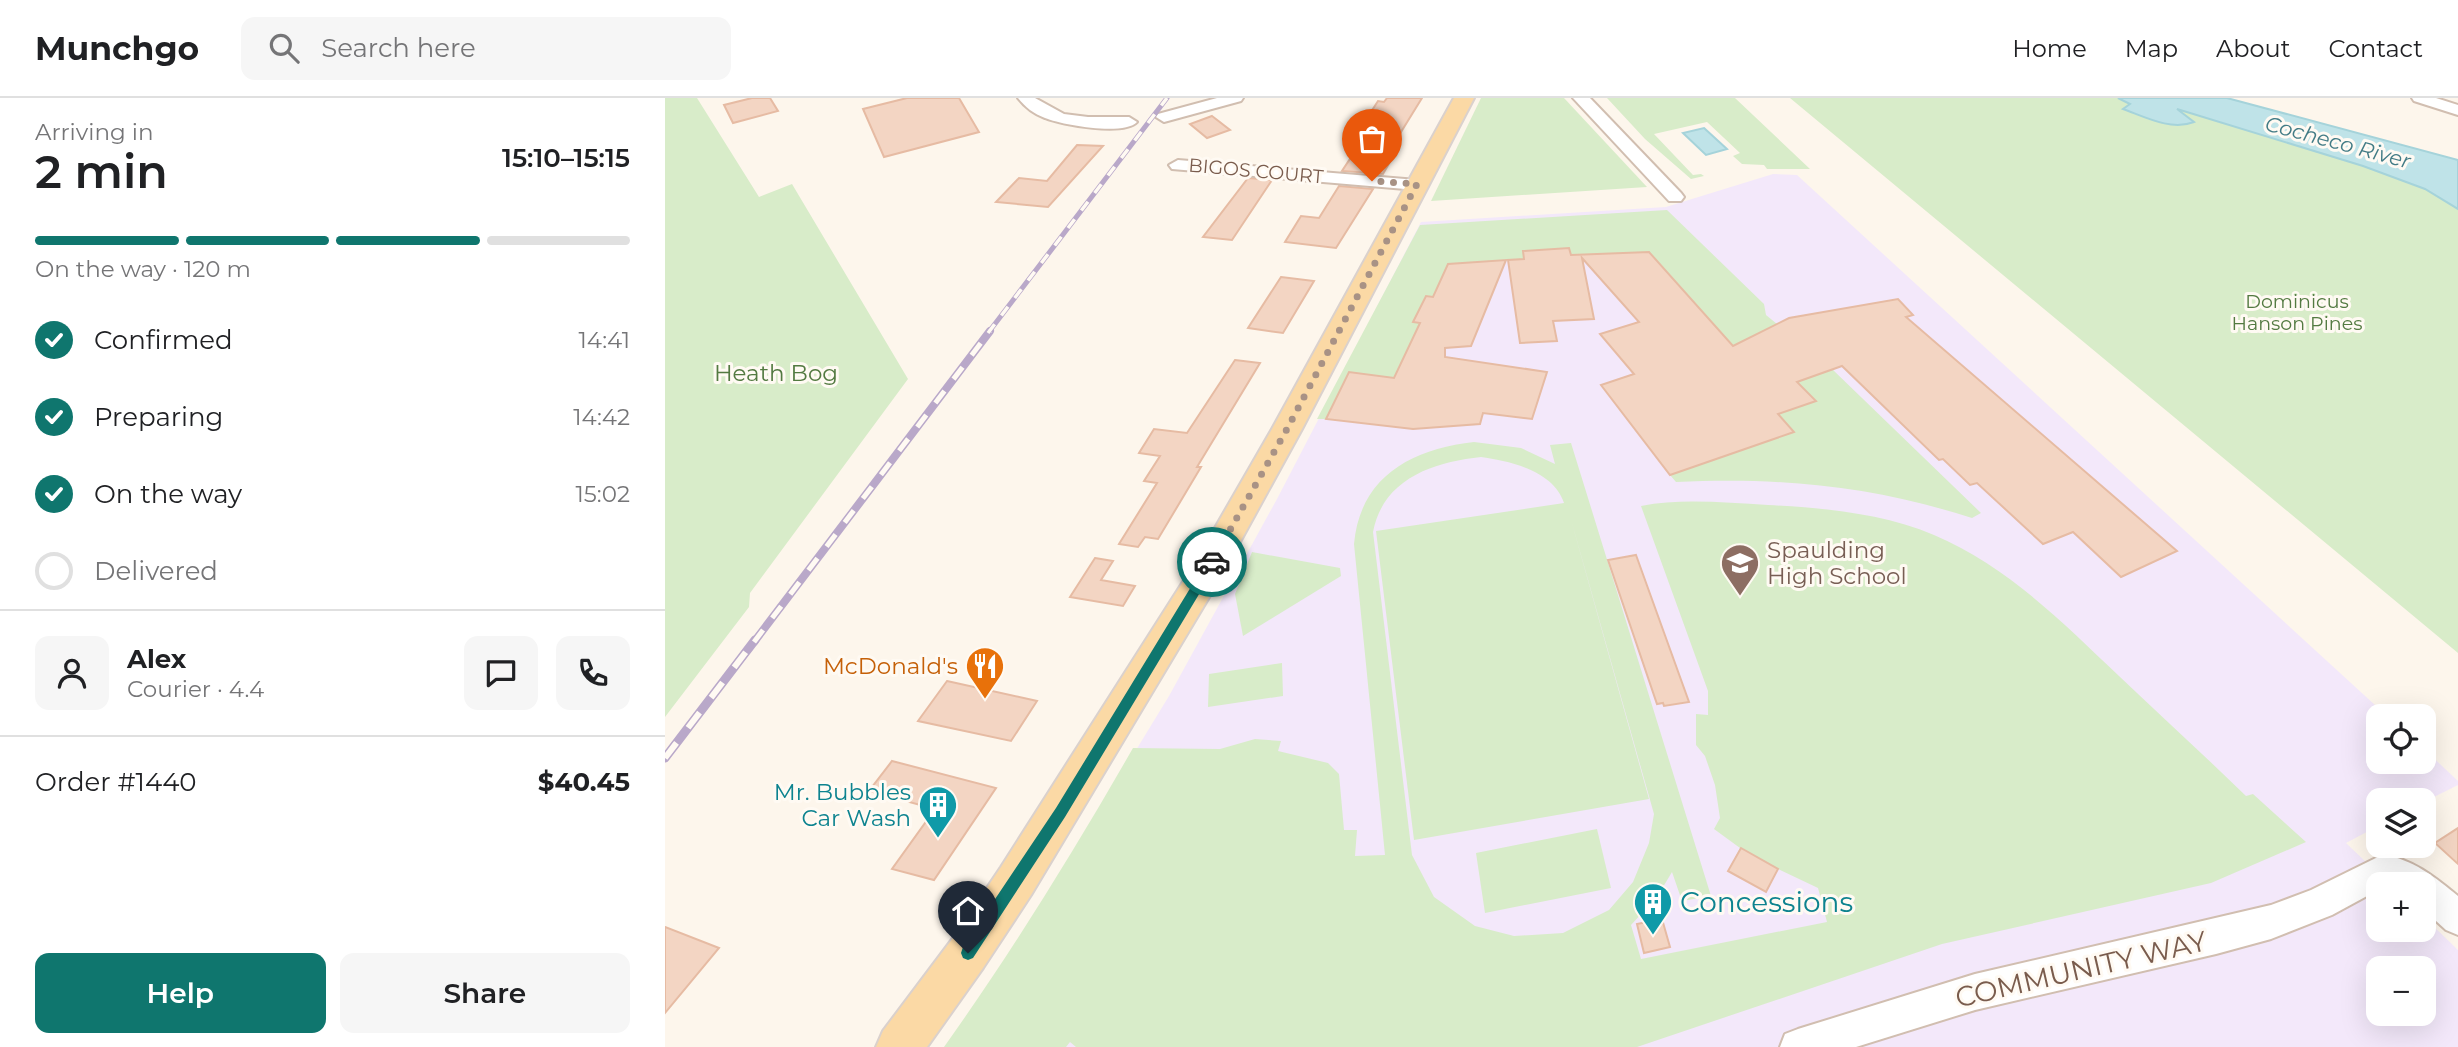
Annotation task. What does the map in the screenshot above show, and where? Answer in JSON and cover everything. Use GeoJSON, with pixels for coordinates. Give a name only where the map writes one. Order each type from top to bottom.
{"type":"FeatureCollection","features":[{"type":"Feature","properties":{"kind":"main road"},"geometry":{"type":"LineString","coordinates":[[899,1047],[968,953],[1016,881],[1199,585],[1287,429],[1464,98]]}},
{"type":"Feature","properties":{"kind":"street"},"geometry":{"type":"LineString","coordinates":[[1026,98],[1035,107],[1054,116],[1090,122],[1129,122]]}},
{"type":"Feature","properties":{"kind":"street"},"geometry":{"type":"LineString","coordinates":[[1164,117],[1235,98]]}},
{"type":"Feature","properties":{"kind":"street"},"geometry":{"type":"LineString","coordinates":[[1581,98],[1675,197]]}},
{"type":"Feature","properties":{"kind":"street"},"geometry":{"type":"LineString","coordinates":[[2420,98],[2458,110]]}},
{"type":"Feature","properties":{"kind":"street","name":"BIGOS COURT"},"geometry":{"type":"LineString","coordinates":[[1178,165],[1417,184]]}},
{"type":"Feature","properties":{"kind":"street"},"geometry":{"type":"LineString","coordinates":[[2360,880],[2366,878]]}},
{"type":"Feature","properties":{"kind":"street","name":"COMMUNITY WAY"},"geometry":{"type":"LineString","coordinates":[[1798,1047],[1975,992],[2271,922],[2321,903],[2360,880]]}},
{"type":"Feature","properties":{"kind":"street"},"geometry":{"type":"LineString","coordinates":[[2436,899],[2458,918]]}},
{"type":"Feature","properties":{"kind":"shaded area","name":"Spaulding High School"},"geometry":{"type":"Polygon","coordinates":[[[1773,174],[1797,175],[2374,704],[2366,704],[2366,774],[2436,774],[2436,760],[2458,781],[2458,785],[2436,796],[2436,788],[2366,788],[2366,832],[2346,843],[2376,872],[2366,872],[2366,942],[2436,942],[2436,929],[2458,950],[2458,1047],[945,1047],[1000,973],[1169,696],[1277,499],[1421,222],[1666,207],[1773,174]]]}},
{"type":"Feature","properties":{"kind":"green space","name":"Heath Bog"},"geometry":{"type":"Polygon","coordinates":[[[665,98],[697,98],[759,197],[792,184],[908,379],[750,593],[749,607],[665,717],[665,98]]]}},
{"type":"Feature","properties":{"kind":"green space"},"geometry":{"type":"Polygon","coordinates":[[[1481,98],[1564,98],[1647,187],[1431,201],[1481,98]]]}},
{"type":"Feature","properties":{"kind":"green space"},"geometry":{"type":"Polygon","coordinates":[[[1607,98],[1735,98],[1810,169],[1767,169],[1764,165],[1742,164],[1733,156],[1740,153],[1707,122],[1654,134],[1693,175],[1704,176],[1691,179],[1645,139],[1607,98]]]}},
{"type":"Feature","properties":{"kind":"green space","name":"Dominicus Hanson Pines"},"geometry":{"type":"Polygon","coordinates":[[[1790,98],[2118,98],[2130,104],[2124,109],[2193,122],[2174,108],[2363,166],[2425,189],[2458,209],[2458,653],[1790,98]]]}},
{"type":"Feature","properties":{"kind":"green space"},"geometry":{"type":"Polygon","coordinates":[[[1667,210],[1764,304],[1766,315],[1777,324],[1733,346],[1649,252],[1571,255],[1569,248],[1524,251],[1524,259],[1448,264],[1433,297],[1425,297],[1414,321],[1420,323],[1394,378],[1350,372],[1326,419],[1317,419],[1420,225],[1667,210]]]}},
{"type":"Feature","properties":{"kind":"green space"},"geometry":{"type":"Polygon","coordinates":[[[1832,369],[1981,513],[1972,518],[1898,498],[1826,486],[1752,481],[1676,482],[1670,475],[1793,432],[1778,414],[1815,401],[1797,382],[1832,369]]]}},
{"type":"Feature","properties":{"kind":"green space"},"geometry":{"type":"Polygon","coordinates":[[[1474,442],[1521,448],[1555,464],[1550,445],[1571,443],[1711,896],[1682,901],[1672,872],[1657,897],[1631,925],[1641,959],[1827,922],[1818,888],[1778,869],[1766,892],[1728,871],[1740,848],[1714,829],[1720,818],[1715,785],[1705,756],[1696,745],[1696,714],[1708,715],[1708,691],[1641,506],[1704,502],[1831,510],[1894,521],[1961,548],[2033,597],[2246,796],[2253,794],[2306,842],[2211,883],[1942,944],[1637,1047],[1076,1047],[1070,1042],[1066,1047],[944,1047],[1042,900],[1133,748],[1220,749],[1255,739],[1281,741],[1278,751],[1328,763],[1339,774],[1344,830],[1357,830],[1355,856],[1385,855],[1354,544],[1358,521],[1366,501],[1378,484],[1410,460],[1451,446],[1474,442]],[[1463,459],[1413,476],[1387,499],[1373,532],[1412,855],[1434,897],[1475,926],[1514,936],[1563,933],[1609,910],[1633,882],[1649,843],[1654,814],[1570,516],[1649,799],[1414,840],[1376,531],[1564,503],[1559,492],[1541,475],[1530,469],[1492,459],[1463,459]]]}},
{"type":"Feature","properties":{"kind":"green space"},"geometry":{"type":"Polygon","coordinates":[[[1252,552],[1340,568],[1341,576],[1243,636],[1235,594],[1252,552]]]}},
{"type":"Feature","properties":{"kind":"green space"},"geometry":{"type":"Polygon","coordinates":[[[1282,663],[1283,696],[1208,707],[1209,674],[1282,663]]]}},
{"type":"Feature","properties":{"kind":"green space"},"geometry":{"type":"Polygon","coordinates":[[[1597,829],[1611,888],[1485,913],[1476,853],[1597,829]]]}},
{"type":"Feature","properties":{"kind":"water","name":"Cocheco River"},"geometry":{"type":"Polygon","coordinates":[[[2118,98],[2227,98],[2458,160],[2458,209],[2425,189],[2363,166],[2177,109],[2194,122],[2176,125],[2158,122],[2123,109],[2130,104],[2118,98]]]}},
{"type":"Feature","properties":{"kind":"water"},"geometry":{"type":"Polygon","coordinates":[[[1704,128],[1727,149],[1706,155],[1683,133],[1704,128]]]}},
{"type":"Feature","properties":{"kind":"building"},"geometry":{"type":"Polygon","coordinates":[[[752,98],[770,98],[778,111],[733,123],[724,105],[752,98]]]}},
{"type":"Feature","properties":{"kind":"building"},"geometry":{"type":"Polygon","coordinates":[[[907,98],[959,98],[979,132],[884,157],[863,109],[907,98]]]}},
{"type":"Feature","properties":{"kind":"building"},"geometry":{"type":"Polygon","coordinates":[[[1387,98],[1422,98],[1393,145],[1399,146],[1383,174],[1342,171],[1369,130],[1360,129],[1378,101],[1384,102],[1387,98]]]}},
{"type":"Feature","properties":{"kind":"building"},"geometry":{"type":"Polygon","coordinates":[[[1212,116],[1230,130],[1207,138],[1190,124],[1212,116]]]}},
{"type":"Feature","properties":{"kind":"building"},"geometry":{"type":"Polygon","coordinates":[[[1077,145],[1103,146],[1048,207],[996,202],[1019,178],[1047,181],[1077,145]]]}},
{"type":"Feature","properties":{"kind":"building"},"geometry":{"type":"Polygon","coordinates":[[[1248,178],[1272,180],[1232,240],[1203,237],[1248,178]]]}},
{"type":"Feature","properties":{"kind":"building"},"geometry":{"type":"Polygon","coordinates":[[[1339,186],[1373,189],[1336,248],[1285,242],[1301,216],[1319,218],[1339,186]]]}},
{"type":"Feature","properties":{"kind":"building"},"geometry":{"type":"Polygon","coordinates":[[[1569,248],[1571,255],[1649,252],[1733,346],[1789,318],[1898,299],[1913,315],[1906,317],[2177,551],[2121,577],[2073,532],[2043,544],[1977,483],[1970,485],[1943,459],[1939,460],[1842,366],[1797,382],[1816,401],[1778,414],[1794,432],[1670,475],[1601,385],[1634,374],[1600,334],[1639,322],[1582,258],[1594,319],[1553,321],[1557,341],[1520,343],[1508,260],[1524,259],[1523,251],[1569,248]]]}},
{"type":"Feature","properties":{"kind":"building"},"geometry":{"type":"Polygon","coordinates":[[[1506,260],[1471,346],[1445,348],[1445,357],[1547,372],[1532,419],[1483,413],[1480,424],[1413,429],[1326,419],[1349,372],[1394,378],[1420,323],[1413,322],[1426,296],[1433,297],[1448,264],[1506,260]]]}},
{"type":"Feature","properties":{"kind":"building"},"geometry":{"type":"Polygon","coordinates":[[[1281,277],[1314,281],[1283,333],[1248,328],[1281,277]]]}},
{"type":"Feature","properties":{"kind":"building"},"geometry":{"type":"Polygon","coordinates":[[[1235,360],[1260,363],[1197,467],[1201,467],[1158,539],[1145,537],[1138,547],[1119,544],[1157,483],[1144,481],[1160,456],[1139,453],[1154,429],[1187,433],[1235,360]]]}},
{"type":"Feature","properties":{"kind":"building"},"geometry":{"type":"Polygon","coordinates":[[[1636,555],[1689,702],[1664,706],[1663,703],[1657,704],[1608,560],[1636,555]]]}},
{"type":"Feature","properties":{"kind":"building"},"geometry":{"type":"Polygon","coordinates":[[[1095,558],[1113,561],[1101,580],[1135,586],[1123,606],[1070,597],[1095,558]]]}},
{"type":"Feature","properties":{"kind":"building"},"geometry":{"type":"Polygon","coordinates":[[[947,681],[1037,701],[1011,741],[918,721],[947,681]]]}},
{"type":"Feature","properties":{"kind":"building","name":"Mr. Bubbles Car Wash"},"geometry":{"type":"Polygon","coordinates":[[[892,761],[996,788],[934,880],[892,869],[935,809],[869,791],[892,761]]]}},
{"type":"Feature","properties":{"kind":"building"},"geometry":{"type":"Polygon","coordinates":[[[2458,828],[2458,864],[2436,844],[2458,828]]]}},
{"type":"Feature","properties":{"kind":"building"},"geometry":{"type":"Polygon","coordinates":[[[1741,848],[1778,869],[1766,892],[1728,871],[1741,848]]]}},
{"type":"Feature","properties":{"kind":"building","name":"Concessions"},"geometry":{"type":"Polygon","coordinates":[[[1662,919],[1670,947],[1644,953],[1637,924],[1662,919]]]}},
{"type":"Feature","properties":{"kind":"building"},"geometry":{"type":"Polygon","coordinates":[[[665,927],[719,948],[665,1013],[665,927]]]}},
{"type":"Feature","properties":{"kind":"railway"},"geometry":{"type":"LineString","coordinates":[[988,333],[1167,98]]}},
{"type":"Feature","properties":{"kind":"railway"},"geometry":{"type":"LineString","coordinates":[[754,642],[990,331]]}},
{"type":"Feature","properties":{"kind":"railway"},"geometry":{"type":"LineString","coordinates":[[665,758],[755,640]]}},
{"type":"Feature","properties":{"kind":"way so far"},"geometry":{"type":"LineString","coordinates":[[1212,562],[1287,429],[1417,184],[1372,181]]}},
{"type":"Feature","properties":{"kind":"place","name":"Spaulding High School"},"geometry":{"type":"Point","coordinates":[1740,597]}},
{"type":"Feature","properties":{"kind":"place","name":"McDonald's"},"geometry":{"type":"Point","coordinates":[985,700]}},
{"type":"Feature","properties":{"kind":"place","name":"Mr. Bubbles Car Wash"},"geometry":{"type":"Point","coordinates":[938,839]}},
{"type":"Feature","properties":{"kind":"place","name":"Concessions"},"geometry":{"type":"Point","coordinates":[1653,936]}},
{"type":"Feature","properties":{"kind":"route"},"geometry":{"type":"LineString","coordinates":[[968,953],[1061,813],[1212,562]]}}]}
